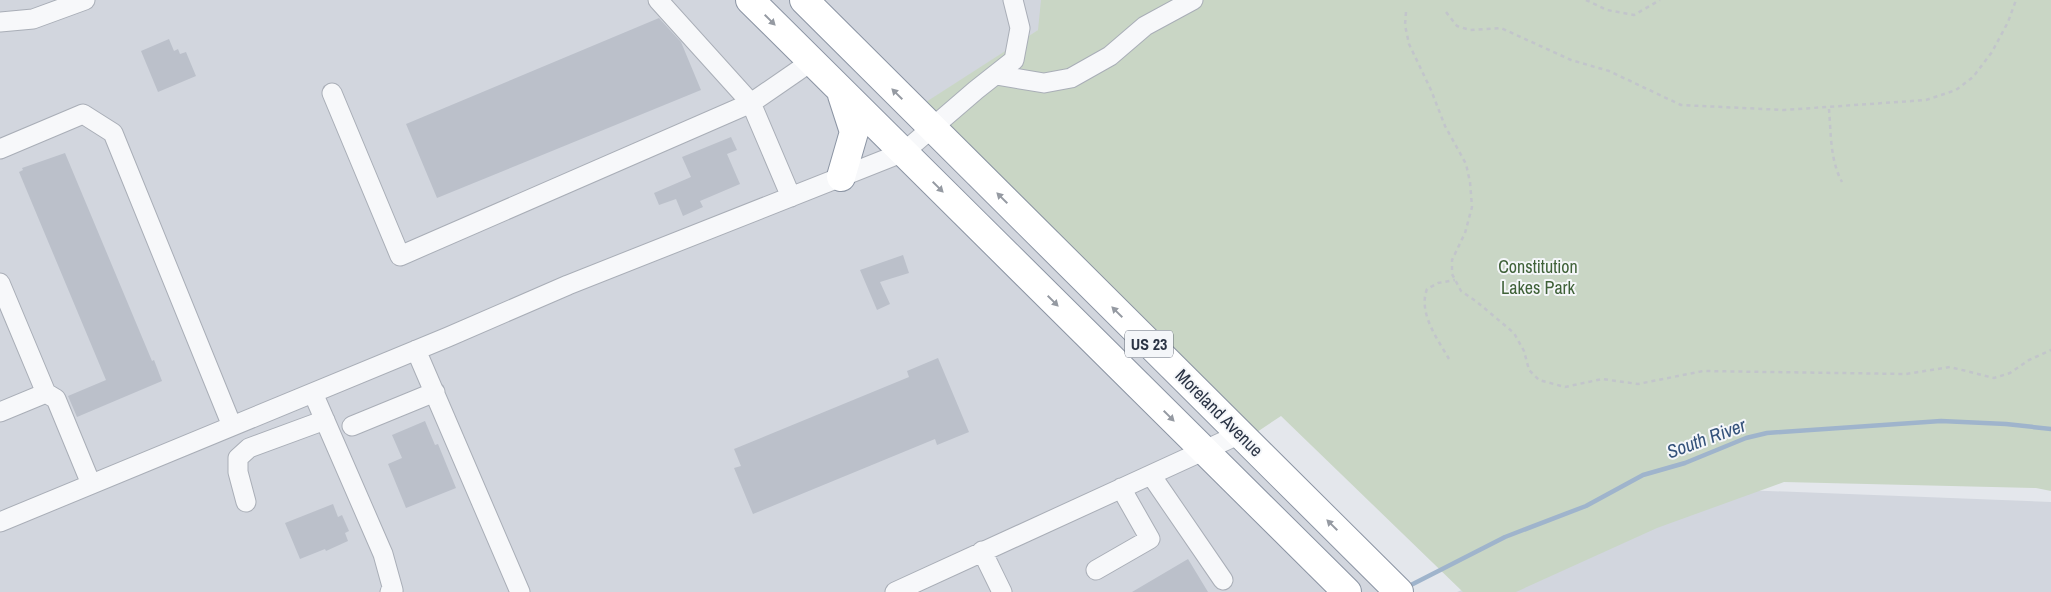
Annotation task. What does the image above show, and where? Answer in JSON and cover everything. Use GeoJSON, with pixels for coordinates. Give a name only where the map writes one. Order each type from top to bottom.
{"type":"FeatureCollection","features":[{"type":"Feature","properties":{"kind":"highway","name":"US 23"},"geometry":{"type":"LineString","coordinates":[[750,0],[1340,586]]}},
{"type":"Feature","properties":{"kind":"highway","name":"US 23"},"geometry":{"type":"LineString","coordinates":[[804,0],[932,128]]}},
{"type":"Feature","properties":{"kind":"highway"},"geometry":{"type":"LineString","coordinates":[[840,89],[854,132],[841,177]]}},
{"type":"Feature","properties":{"kind":"highway","name":"Moreland Avenue"},"geometry":{"type":"LineString","coordinates":[[932,128],[1399,592]]}},
{"type":"Feature","properties":{"kind":"street"},"geometry":{"type":"LineString","coordinates":[[0,22],[33,19],[85,0]]}},
{"type":"Feature","properties":{"kind":"street"},"geometry":{"type":"LineString","coordinates":[[658,0],[751,102],[792,197]]}},
{"type":"Feature","properties":{"kind":"street"},"geometry":{"type":"LineString","coordinates":[[0,522],[568,285],[904,152],[1014,60],[1020,28],[1013,0]]}},
{"type":"Feature","properties":{"kind":"street"},"geometry":{"type":"LineString","coordinates":[[996,75],[1044,84],[1072,78],[1110,56],[1145,26],[1193,0]]}},
{"type":"Feature","properties":{"kind":"street"},"geometry":{"type":"LineString","coordinates":[[332,93],[400,256],[751,102],[812,61]]}},
{"type":"Feature","properties":{"kind":"street"},"geometry":{"type":"LineString","coordinates":[[0,149],[83,114],[112,133],[232,426]]}},
{"type":"Feature","properties":{"kind":"street"},"geometry":{"type":"LineString","coordinates":[[0,283],[46,393],[56,399],[92,484]]}},
{"type":"Feature","properties":{"kind":"street"},"geometry":{"type":"LineString","coordinates":[[416,350],[520,592]]}},
{"type":"Feature","properties":{"kind":"street"},"geometry":{"type":"LineString","coordinates":[[352,426],[435,392]]}},
{"type":"Feature","properties":{"kind":"street"},"geometry":{"type":"LineString","coordinates":[[0,412],[46,393]]}},
{"type":"Feature","properties":{"kind":"street"},"geometry":{"type":"LineString","coordinates":[[313,393],[383,554],[393,590],[390,592]]}},
{"type":"Feature","properties":{"kind":"street"},"geometry":{"type":"LineString","coordinates":[[246,502],[238,472],[238,458],[250,448],[325,420]]}},
{"type":"Feature","properties":{"kind":"street"},"geometry":{"type":"LineString","coordinates":[[895,592],[1240,434]]}},
{"type":"Feature","properties":{"kind":"street"},"geometry":{"type":"LineString","coordinates":[[1151,475],[1223,580]]}},
{"type":"Feature","properties":{"kind":"street"},"geometry":{"type":"LineString","coordinates":[[1096,570],[1150,539],[1121,488]]}},
{"type":"Feature","properties":{"kind":"street"},"geometry":{"type":"LineString","coordinates":[[982,551],[1002,592]]}},
{"type":"Feature","properties":{"kind":"path"},"geometry":{"type":"LineString","coordinates":[[1586,0],[1607,10],[1634,15],[1660,0]]}},
{"type":"Feature","properties":{"kind":"path"},"geometry":{"type":"LineString","coordinates":[[1446,12],[1457,26],[1470,30],[1501,28],[1571,60],[1609,71],[1681,105],[1784,110],[1829,109],[1926,100],[1956,90],[1973,76],[1992,52],[2008,22],[2016,0]]}},
{"type":"Feature","properties":{"kind":"path"},"geometry":{"type":"LineString","coordinates":[[1406,12],[1405,25],[1409,44],[1431,90],[1445,126],[1466,164],[1470,182],[1472,207],[1466,233],[1452,260],[1452,274],[1461,291],[1514,333],[1524,351],[1529,370],[1539,380],[1565,387],[1602,379],[1638,384],[1703,371],[1906,374],[1950,367],[1994,378],[2010,373],[2029,360],[2051,350]]}},
{"type":"Feature","properties":{"kind":"path"},"geometry":{"type":"LineString","coordinates":[[1829,109],[1832,152],[1837,174],[1842,182]]}},
{"type":"Feature","properties":{"kind":"path"},"geometry":{"type":"LineString","coordinates":[[1449,359],[1426,314],[1424,298],[1427,289],[1438,283],[1455,280]]}},
{"type":"Feature","properties":{"kind":"shaded area"},"geometry":{"type":"Polygon","coordinates":[[[0,0],[1085,0],[927,102],[1257,432],[1403,592],[0,592],[0,0]]]}},
{"type":"Feature","properties":{"kind":"shaded area"},"geometry":{"type":"Polygon","coordinates":[[[1717,489],[2051,502],[2051,592],[1457,592],[1717,489]]]}},
{"type":"Feature","properties":{"kind":"green space","name":"Constitution Lakes Park"},"geometry":{"type":"Polygon","coordinates":[[[1041,0],[2051,0],[2051,491],[2036,488],[1784,482],[1657,528],[1516,592],[1463,592],[1281,416],[1257,432],[926,102],[1038,30],[1041,0]]]}},
{"type":"Feature","properties":{"kind":"building"},"geometry":{"type":"Polygon","coordinates":[[[659,18],[681,42],[701,90],[437,198],[406,124],[659,18]]]}},
{"type":"Feature","properties":{"kind":"building"},"geometry":{"type":"Polygon","coordinates":[[[169,39],[174,51],[178,49],[180,54],[186,52],[196,76],[158,92],[141,51],[169,39]]]}},
{"type":"Feature","properties":{"kind":"building"},"geometry":{"type":"Polygon","coordinates":[[[731,137],[737,150],[727,154],[740,184],[700,201],[703,207],[683,216],[676,199],[659,205],[654,193],[691,177],[682,157],[731,137]]]}},
{"type":"Feature","properties":{"kind":"building"},"geometry":{"type":"Polygon","coordinates":[[[65,153],[162,381],[77,417],[68,396],[106,380],[19,172],[23,170],[22,168],[65,153]]]}},
{"type":"Feature","properties":{"kind":"building"},"geometry":{"type":"Polygon","coordinates":[[[903,255],[909,273],[880,282],[890,304],[877,310],[860,270],[903,255]]]}},
{"type":"Feature","properties":{"kind":"building"},"geometry":{"type":"Polygon","coordinates":[[[938,358],[969,432],[937,445],[935,439],[753,514],[734,468],[741,466],[734,449],[909,377],[907,371],[938,358]]]}},
{"type":"Feature","properties":{"kind":"building"},"geometry":{"type":"Polygon","coordinates":[[[425,421],[435,445],[438,444],[456,488],[406,508],[388,464],[402,458],[392,435],[425,421]]]}},
{"type":"Feature","properties":{"kind":"building"},"geometry":{"type":"Polygon","coordinates":[[[333,504],[338,517],[342,515],[349,531],[345,533],[348,541],[326,551],[325,549],[300,559],[285,523],[333,504]]]}},
{"type":"Feature","properties":{"kind":"building"},"geometry":{"type":"Polygon","coordinates":[[[1188,559],[1208,592],[1132,592],[1188,559]]]}},
{"type":"Feature","properties":{"kind":"waterway","name":"South River"},"geometry":{"type":"LineString","coordinates":[[1407,587],[1505,537],[1586,506],[1643,475],[1685,463],[1746,438],[1767,433],[1941,421],[2006,424],[2051,429]]}}]}
